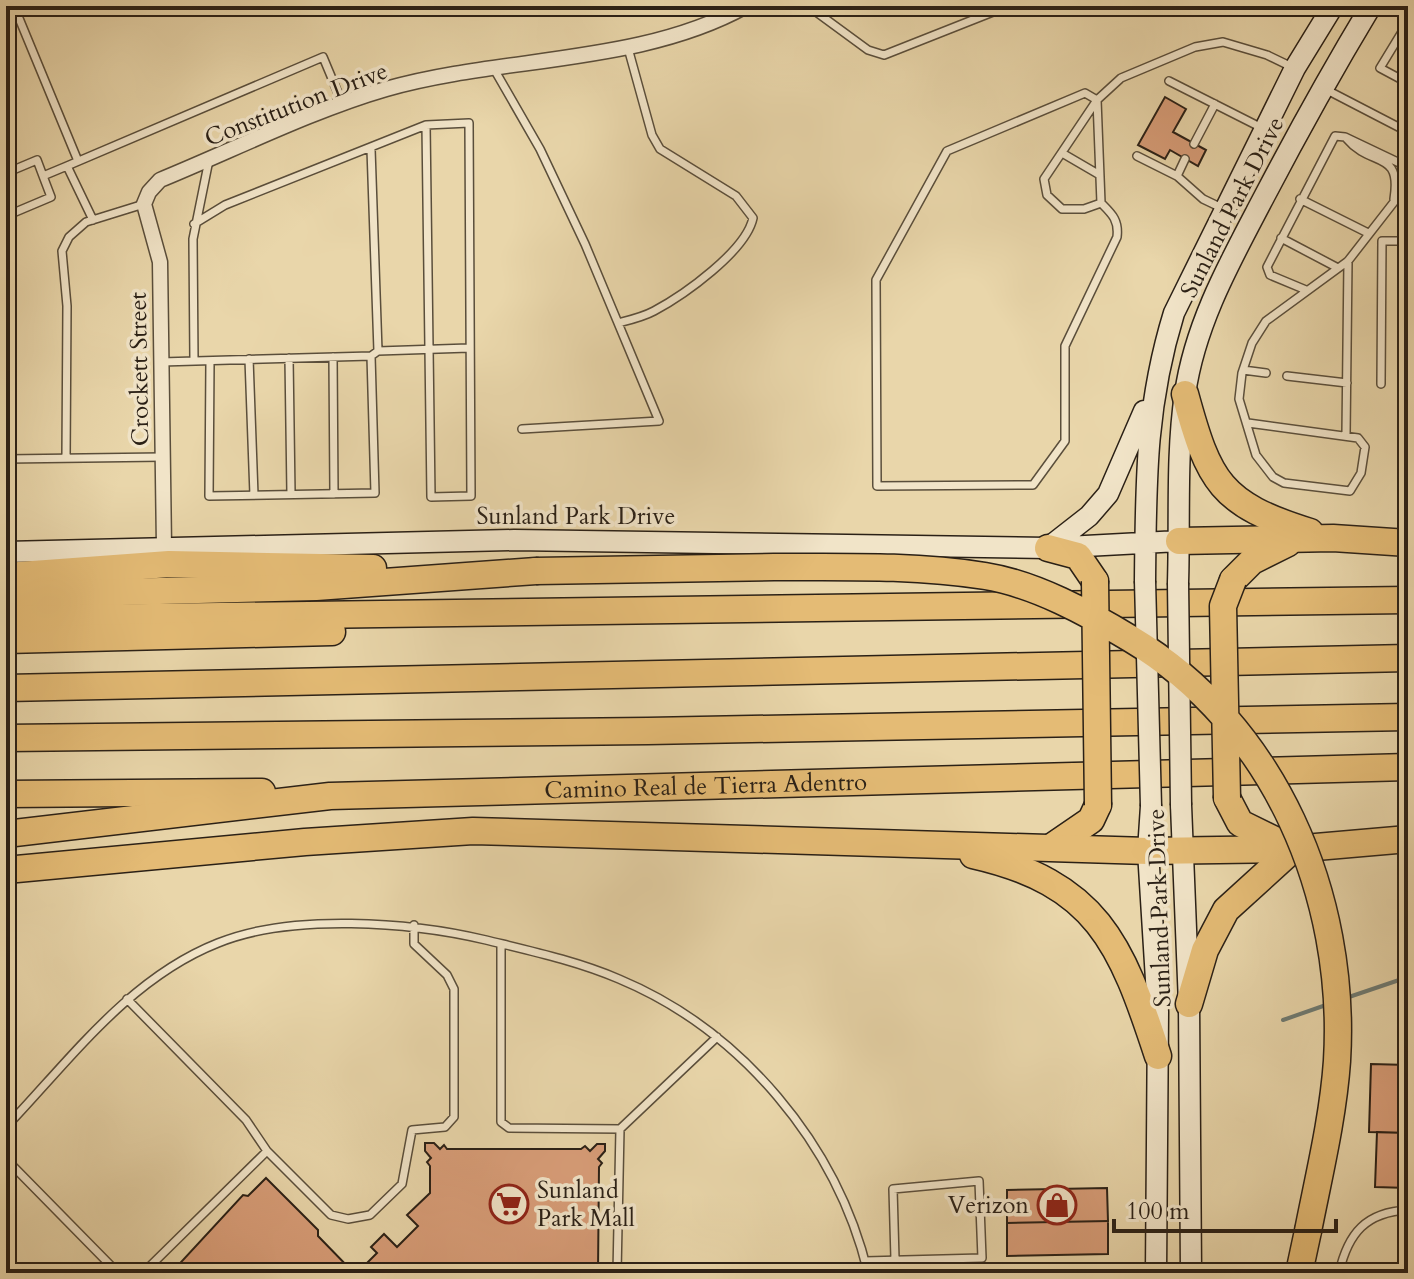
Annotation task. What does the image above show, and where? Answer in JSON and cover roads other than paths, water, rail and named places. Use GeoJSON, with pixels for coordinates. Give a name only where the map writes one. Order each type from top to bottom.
{"type":"FeatureCollection","features":[{"type":"Feature","properties":{"kind":"highway"},"geometry":{"type":"LineString","coordinates":[[1185,394],[1200,449],[1226,491],[1243,506],[1267,519],[1333,538]]}},
{"type":"Feature","properties":{"kind":"highway"},"geometry":{"type":"LineString","coordinates":[[1179,541],[1333,538],[1408,543]]}},
{"type":"Feature","properties":{"kind":"highway"},"geometry":{"type":"LineString","coordinates":[[1293,849],[1240,823],[1227,798],[1223,606],[1233,580],[1252,561],[1294,540]]}},
{"type":"Feature","properties":{"kind":"highway"},"geometry":{"type":"LineString","coordinates":[[1048,548],[1078,556],[1095,581],[1098,805],[1091,820],[1053,846]]}},
{"type":"Feature","properties":{"kind":"highway"},"geometry":{"type":"LineString","coordinates":[[6,576],[169,564],[536,571],[855,566],[988,576],[1045,595],[1104,622],[1158,655],[1198,688],[1233,727],[1282,796],[1323,904],[1334,979],[1337,1057],[1333,1104],[1299,1273]]}},
{"type":"Feature","properties":{"kind":"highway"},"geometry":{"type":"LineString","coordinates":[[6,595],[316,587],[536,571]]}},
{"type":"Feature","properties":{"kind":"highway"},"geometry":{"type":"LineString","coordinates":[[6,619],[1408,600]]}},
{"type":"Feature","properties":{"kind":"highway"},"geometry":{"type":"LineString","coordinates":[[6,640],[452,628],[695,612]]}},
{"type":"Feature","properties":{"kind":"highway"},"geometry":{"type":"LineString","coordinates":[[6,688],[1408,658]]}},
{"type":"Feature","properties":{"kind":"highway"},"geometry":{"type":"LineString","coordinates":[[6,738],[680,731],[1408,717]]}},
{"type":"Feature","properties":{"kind":"highway","name":"Camino Real de Tierra Adentro"},"geometry":{"type":"LineString","coordinates":[[6,834],[330,796],[1408,767]]}},
{"type":"Feature","properties":{"kind":"highway"},"geometry":{"type":"LineString","coordinates":[[6,794],[233,790],[330,796]]}},
{"type":"Feature","properties":{"kind":"highway"},"geometry":{"type":"LineString","coordinates":[[6,870],[473,831],[1148,851],[1293,849],[1408,839]]}},
{"type":"Feature","properties":{"kind":"highway"},"geometry":{"type":"LineString","coordinates":[[919,842],[1020,867],[1072,896],[1101,927],[1123,960],[1158,1056]]}},
{"type":"Feature","properties":{"kind":"highway"},"geometry":{"type":"LineString","coordinates":[[1189,1004],[1205,950],[1226,910],[1293,849]]}},
{"type":"Feature","properties":{"kind":"highway"},"geometry":{"type":"LineString","coordinates":[[6,882],[126,859]]}},
{"type":"Feature","properties":{"kind":"main road","name":"Sunland Park Drive"},"geometry":{"type":"LineString","coordinates":[[1156,1273],[1158,1056],[1148,851],[1151,806],[1145,581],[1147,430],[1174,313],[1295,68],[1333,6]]}},
{"type":"Feature","properties":{"kind":"main road","name":"Sunland Park Drive"},"geometry":{"type":"LineString","coordinates":[[1191,1273],[1189,1004],[1181,850],[1178,583],[1185,394],[1198,339],[1220,282],[1322,88],[1371,6]]}},
{"type":"Feature","properties":{"kind":"main road"},"geometry":{"type":"LineString","coordinates":[[1295,68],[1322,88]]}},
{"type":"Feature","properties":{"kind":"main road"},"geometry":{"type":"LineString","coordinates":[[1048,548],[1089,516],[1108,494],[1154,389]]}},
{"type":"Feature","properties":{"kind":"main road","name":"Sunland Park Drive"},"geometry":{"type":"LineString","coordinates":[[6,552],[514,540],[1048,548],[1179,541]]}},
{"type":"Feature","properties":{"kind":"street","name":"Constitution Drive"},"geometry":{"type":"LineString","coordinates":[[146,198],[160,180],[387,89],[628,45],[704,27],[746,6]]}},
{"type":"Feature","properties":{"kind":"street","name":"Crockett Street"},"geometry":{"type":"LineString","coordinates":[[146,198],[160,262],[164,547]]}},
{"type":"Feature","properties":{"kind":"lane"},"geometry":{"type":"LineString","coordinates":[[30,6],[16,11],[78,161]]}},
{"type":"Feature","properties":{"kind":"lane"},"geometry":{"type":"LineString","coordinates":[[811,7],[868,50],[884,55],[1008,6]]}},
{"type":"Feature","properties":{"kind":"lane"},"geometry":{"type":"LineString","coordinates":[[1408,22],[1380,68],[1408,83]]}},
{"type":"Feature","properties":{"kind":"lane"},"geometry":{"type":"LineString","coordinates":[[1101,203],[1070,211],[1062,209],[1047,195],[1044,179],[1097,100],[1121,78],[1209,43],[1237,45],[1295,68]]}},
{"type":"Feature","properties":{"kind":"lane"},"geometry":{"type":"LineString","coordinates":[[618,323],[651,313],[681,295],[738,247],[750,233],[753,218],[736,196],[660,149],[652,135],[628,45]]}},
{"type":"Feature","properties":{"kind":"lane"},"geometry":{"type":"LineString","coordinates":[[43,176],[323,57],[343,105]]}},
{"type":"Feature","properties":{"kind":"lane"},"geometry":{"type":"LineString","coordinates":[[494,69],[553,176],[659,421],[522,429]]}},
{"type":"Feature","properties":{"kind":"lane"},"geometry":{"type":"LineString","coordinates":[[1169,81],[1264,129]]}},
{"type":"Feature","properties":{"kind":"lane"},"geometry":{"type":"LineString","coordinates":[[1322,88],[1408,132]]}},
{"type":"Feature","properties":{"kind":"lane"},"geometry":{"type":"LineString","coordinates":[[1085,93],[1097,100],[1101,203],[1115,218],[1117,237],[1065,346],[1066,431],[1059,452],[1033,485],[877,486],[874,286],[942,157],[953,147],[1085,93]]}},
{"type":"Feature","properties":{"kind":"lane"},"geometry":{"type":"LineString","coordinates":[[1194,144],[1215,104]]}},
{"type":"Feature","properties":{"kind":"lane"},"geometry":{"type":"LineString","coordinates":[[194,224],[225,205],[426,125],[469,123],[471,496],[431,497],[426,125]]}},
{"type":"Feature","properties":{"kind":"lane"},"geometry":{"type":"LineString","coordinates":[[1306,290],[1270,275],[1267,267],[1335,136],[1345,137],[1408,167]]}},
{"type":"Feature","properties":{"kind":"lane"},"geometry":{"type":"LineString","coordinates":[[1345,137],[1353,146],[1393,166],[1398,178],[1394,202]]}},
{"type":"Feature","properties":{"kind":"lane"},"geometry":{"type":"LineString","coordinates":[[210,361],[209,496],[375,493],[371,149]]}},
{"type":"Feature","properties":{"kind":"lane"},"geometry":{"type":"LineString","coordinates":[[1062,153],[1098,174]]}},
{"type":"Feature","properties":{"kind":"lane"},"geometry":{"type":"LineString","coordinates":[[1137,156],[1177,176],[1203,199],[1224,209]]}},
{"type":"Feature","properties":{"kind":"lane"},"geometry":{"type":"LineString","coordinates":[[1177,176],[1185,159]]}},
{"type":"Feature","properties":{"kind":"lane"},"geometry":{"type":"LineString","coordinates":[[6,173],[37,160],[51,197],[6,216]]}},
{"type":"Feature","properties":{"kind":"lane"},"geometry":{"type":"LineString","coordinates":[[194,361],[194,224],[209,160]]}},
{"type":"Feature","properties":{"kind":"lane"},"geometry":{"type":"LineString","coordinates":[[67,166],[93,220]]}},
{"type":"Feature","properties":{"kind":"lane"},"geometry":{"type":"LineString","coordinates":[[1248,423],[1358,438],[1365,447],[1361,473],[1350,491],[1284,483],[1273,477],[1256,455],[1239,399],[1243,370],[1252,343],[1266,321],[1348,261],[1408,184]]}},
{"type":"Feature","properties":{"kind":"lane"},"geometry":{"type":"LineString","coordinates":[[66,458],[67,306],[62,251],[69,237],[93,220],[146,198]]}},
{"type":"Feature","properties":{"kind":"lane"},"geometry":{"type":"LineString","coordinates":[[1300,199],[1370,231],[1382,241],[1408,241]]}},
{"type":"Feature","properties":{"kind":"lane"},"geometry":{"type":"LineString","coordinates":[[1281,238],[1338,268]]}},
{"type":"Feature","properties":{"kind":"lane"},"geometry":{"type":"LineString","coordinates":[[1381,384],[1382,241]]}},
{"type":"Feature","properties":{"kind":"lane"},"geometry":{"type":"LineString","coordinates":[[1346,434],[1348,261]]}},
{"type":"Feature","properties":{"kind":"lane"},"geometry":{"type":"LineString","coordinates":[[161,362],[333,357],[469,348]]}},
{"type":"Feature","properties":{"kind":"lane"},"geometry":{"type":"LineString","coordinates":[[333,357],[334,494]]}},
{"type":"Feature","properties":{"kind":"lane"},"geometry":{"type":"LineString","coordinates":[[289,358],[291,494]]}},
{"type":"Feature","properties":{"kind":"lane"},"geometry":{"type":"LineString","coordinates":[[249,359],[254,495]]}},
{"type":"Feature","properties":{"kind":"lane"},"geometry":{"type":"LineString","coordinates":[[1243,370],[1266,373]]}},
{"type":"Feature","properties":{"kind":"lane"},"geometry":{"type":"LineString","coordinates":[[1287,376],[1347,383]]}},
{"type":"Feature","properties":{"kind":"lane"},"geometry":{"type":"LineString","coordinates":[[6,459],[163,457]]}},
{"type":"Feature","properties":{"kind":"lane"},"geometry":{"type":"LineString","coordinates":[[127,999],[246,1120],[267,1151],[331,1215],[360,1218],[376,1210],[402,1184],[412,1130],[441,1128],[451,1123],[455,1105],[454,989],[447,975],[414,944],[414,925]]}},
{"type":"Feature","properties":{"kind":"lane"},"geometry":{"type":"LineString","coordinates":[[6,1127],[127,999],[180,962],[233,938],[311,926],[414,925],[578,963],[662,1000],[717,1037],[760,1077],[807,1136],[841,1197],[868,1273]]}},
{"type":"Feature","properties":{"kind":"lane"},"geometry":{"type":"LineString","coordinates":[[501,944],[501,1122],[509,1128],[620,1129],[717,1037]]}},
{"type":"Feature","properties":{"kind":"lane"},"geometry":{"type":"LineString","coordinates":[[617,1273],[620,1129]]}},
{"type":"Feature","properties":{"kind":"lane"},"geometry":{"type":"LineString","coordinates":[[143,1273],[267,1151]]}},
{"type":"Feature","properties":{"kind":"lane"},"geometry":{"type":"LineString","coordinates":[[6,1159],[118,1273]]}},
{"type":"Feature","properties":{"kind":"lane"},"geometry":{"type":"LineString","coordinates":[[865,1261],[982,1258],[979,1181],[893,1189],[895,1259]]}},
{"type":"Feature","properties":{"kind":"lane"},"geometry":{"type":"LineString","coordinates":[[1339,1273],[1345,1249],[1357,1228],[1373,1216],[1408,1210]]}},
{"type":"Feature","properties":{"kind":"waterway"},"geometry":{"type":"LineString","coordinates":[[1346,998],[1408,977]]}},
{"type":"Feature","properties":{"kind":"waterway"},"geometry":{"type":"LineString","coordinates":[[1283,1020],[1326,1005]]}},
{"type":"Feature","properties":{"kind":"place","name":"Sunland Park Mall"},"geometry":{"type":"Point","coordinates":[509,1204]}},
{"type":"Feature","properties":{"kind":"place","name":"Verizon"},"geometry":{"type":"Point","coordinates":[1057,1205]}}]}
